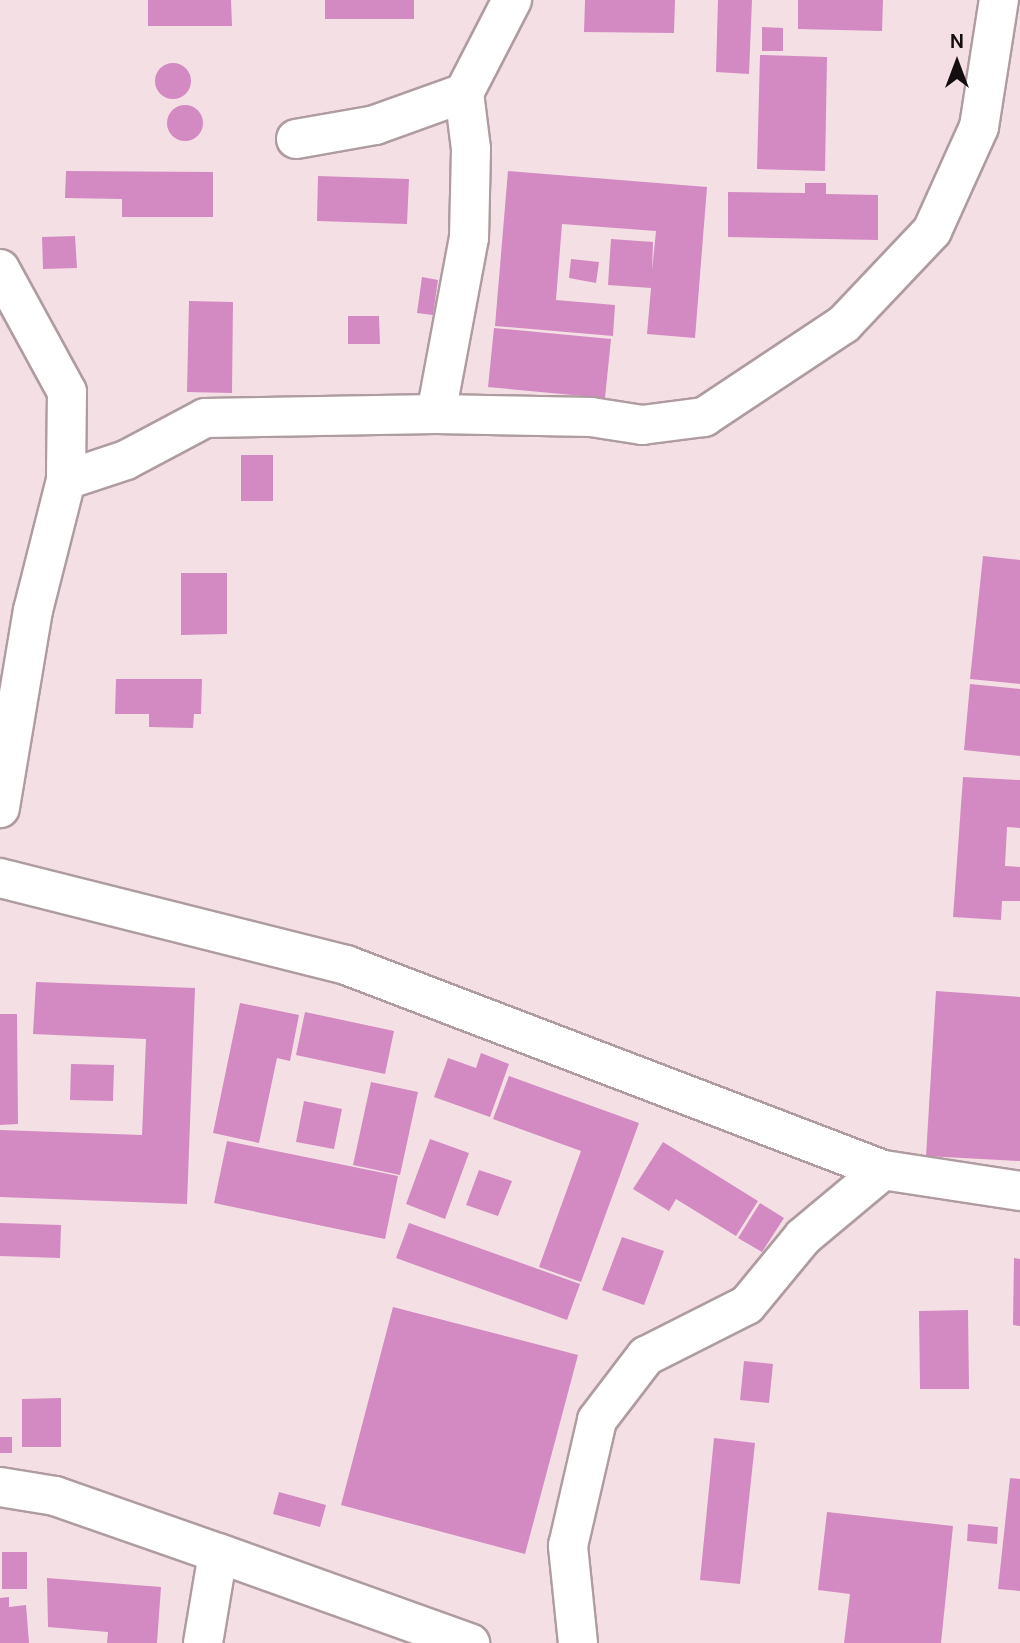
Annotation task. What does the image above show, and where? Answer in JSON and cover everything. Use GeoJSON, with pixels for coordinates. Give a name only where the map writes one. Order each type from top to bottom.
{"type":"FeatureCollection","features":[{"type":"Feature","properties":{"kind":"street"},"geometry":{"type":"LineString","coordinates":[[436,414],[469,237],[471,149],[464,93],[512,0]]}},
{"type":"Feature","properties":{"kind":"street"},"geometry":{"type":"LineString","coordinates":[[66,480],[125,460],[205,418],[436,414],[591,417],[642,425],[704,417],[844,324],[932,231],[979,127],[999,0]]}},
{"type":"Feature","properties":{"kind":"street"},"geometry":{"type":"LineString","coordinates":[[296,139],[375,125],[464,93]]}},
{"type":"Feature","properties":{"kind":"street"},"geometry":{"type":"LineString","coordinates":[[0,269],[67,392],[66,480],[33,610],[0,808]]}},
{"type":"Feature","properties":{"kind":"street"},"geometry":{"type":"LineString","coordinates":[[0,878],[346,965],[883,1170],[1020,1191]]}},
{"type":"Feature","properties":{"kind":"street"},"geometry":{"type":"LineString","coordinates":[[578,1643],[568,1546],[597,1420],[646,1356],[747,1305],[803,1237],[883,1170]]}},
{"type":"Feature","properties":{"kind":"street"},"geometry":{"type":"LineString","coordinates":[[0,1487],[55,1496],[470,1643]]}},
{"type":"Feature","properties":{"kind":"street"},"geometry":{"type":"LineString","coordinates":[[203,1643],[218,1553]]}},
{"type":"Feature","properties":{"kind":"building"},"geometry":{"type":"Polygon","coordinates":[[[148,0],[231,0],[232,26],[148,26],[148,0]]]}},
{"type":"Feature","properties":{"kind":"building"},"geometry":{"type":"Polygon","coordinates":[[[325,0],[414,0],[414,19],[325,19],[325,0]]]}},
{"type":"Feature","properties":{"kind":"building"},"geometry":{"type":"Polygon","coordinates":[[[585,0],[675,0],[674,33],[584,32],[585,0]]]}},
{"type":"Feature","properties":{"kind":"building"},"geometry":{"type":"Polygon","coordinates":[[[718,0],[752,0],[749,74],[716,72],[718,0]]]}},
{"type":"Feature","properties":{"kind":"building"},"geometry":{"type":"Polygon","coordinates":[[[798,0],[883,0],[882,31],[798,29],[798,0]]]}},
{"type":"Feature","properties":{"kind":"building"},"geometry":{"type":"Polygon","coordinates":[[[762,27],[783,28],[783,51],[762,51],[762,27]]]}},
{"type":"Feature","properties":{"kind":"building"},"geometry":{"type":"Polygon","coordinates":[[[760,55],[827,57],[825,171],[757,169],[760,55]]]}},
{"type":"Feature","properties":{"kind":"building"},"geometry":{"type":"Polygon","coordinates":[[[173,63],[186,68],[191,81],[186,94],[173,99],[160,94],[155,81],[160,68],[173,63]]]}},
{"type":"Feature","properties":{"kind":"building"},"geometry":{"type":"Polygon","coordinates":[[[185,105],[198,110],[203,123],[198,136],[185,141],[172,136],[167,123],[172,110],[185,105]]]}},
{"type":"Feature","properties":{"kind":"building"},"geometry":{"type":"Polygon","coordinates":[[[66,171],[213,172],[213,217],[122,217],[122,199],[65,198],[66,171]]]}},
{"type":"Feature","properties":{"kind":"building"},"geometry":{"type":"Polygon","coordinates":[[[508,171],[707,187],[695,338],[647,334],[651,288],[608,285],[611,239],[653,242],[652,271],[656,231],[562,224],[556,300],[615,305],[613,336],[495,326],[508,171]]]}},
{"type":"Feature","properties":{"kind":"building"},"geometry":{"type":"Polygon","coordinates":[[[318,176],[409,179],[407,224],[317,221],[318,176]]]}},
{"type":"Feature","properties":{"kind":"building"},"geometry":{"type":"Polygon","coordinates":[[[805,183],[826,183],[826,194],[878,195],[878,240],[728,237],[728,192],[805,193],[805,183]]]}},
{"type":"Feature","properties":{"kind":"building"},"geometry":{"type":"Polygon","coordinates":[[[75,236],[77,268],[43,269],[42,237],[75,236]]]}},
{"type":"Feature","properties":{"kind":"building"},"geometry":{"type":"Polygon","coordinates":[[[571,259],[599,262],[596,283],[569,278],[571,259]]]}},
{"type":"Feature","properties":{"kind":"building"},"geometry":{"type":"Polygon","coordinates":[[[422,277],[438,280],[433,315],[417,313],[422,277]]]}},
{"type":"Feature","properties":{"kind":"building"},"geometry":{"type":"Polygon","coordinates":[[[189,301],[233,302],[232,393],[187,392],[189,301]]]}},
{"type":"Feature","properties":{"kind":"building"},"geometry":{"type":"Polygon","coordinates":[[[348,316],[379,316],[380,344],[348,344],[348,316]]]}},
{"type":"Feature","properties":{"kind":"building"},"geometry":{"type":"Polygon","coordinates":[[[494,328],[611,339],[605,398],[488,387],[494,328]]]}},
{"type":"Feature","properties":{"kind":"building"},"geometry":{"type":"Polygon","coordinates":[[[241,455],[273,455],[273,501],[241,501],[241,455]]]}},
{"type":"Feature","properties":{"kind":"building"},"geometry":{"type":"Polygon","coordinates":[[[983,556],[1020,560],[1020,684],[970,679],[983,556]]]}},
{"type":"Feature","properties":{"kind":"building"},"geometry":{"type":"Polygon","coordinates":[[[181,573],[227,573],[227,634],[181,635],[181,573]]]}},
{"type":"Feature","properties":{"kind":"building"},"geometry":{"type":"Polygon","coordinates":[[[116,679],[202,679],[201,714],[194,714],[193,728],[149,727],[149,714],[115,714],[116,679]]]}},
{"type":"Feature","properties":{"kind":"building"},"geometry":{"type":"Polygon","coordinates":[[[970,684],[1020,689],[1020,756],[964,750],[970,684]]]}},
{"type":"Feature","properties":{"kind":"building"},"geometry":{"type":"Polygon","coordinates":[[[963,777],[1020,780],[1020,828],[1007,827],[1005,866],[1020,867],[1020,901],[1002,901],[1001,920],[953,917],[963,777]]]}},
{"type":"Feature","properties":{"kind":"building"},"geometry":{"type":"Polygon","coordinates":[[[36,982],[195,988],[187,1204],[0,1197],[0,1130],[142,1135],[146,1039],[33,1034],[36,982]]]}},
{"type":"Feature","properties":{"kind":"building"},"geometry":{"type":"Polygon","coordinates":[[[936,991],[1020,997],[1020,1161],[926,1156],[936,991]]]}},
{"type":"Feature","properties":{"kind":"building"},"geometry":{"type":"Polygon","coordinates":[[[240,1003],[299,1015],[290,1061],[277,1058],[259,1143],[213,1133],[240,1003]]]}},
{"type":"Feature","properties":{"kind":"building"},"geometry":{"type":"Polygon","coordinates":[[[305,1012],[394,1031],[385,1074],[296,1055],[305,1012]]]}},
{"type":"Feature","properties":{"kind":"building"},"geometry":{"type":"Polygon","coordinates":[[[0,1014],[17,1014],[18,1124],[0,1125],[0,1014]]]}},
{"type":"Feature","properties":{"kind":"building"},"geometry":{"type":"Polygon","coordinates":[[[481,1053],[509,1064],[490,1117],[434,1097],[448,1058],[476,1068],[481,1053]]]}},
{"type":"Feature","properties":{"kind":"building"},"geometry":{"type":"Polygon","coordinates":[[[71,1064],[114,1065],[113,1101],[70,1100],[71,1064]]]}},
{"type":"Feature","properties":{"kind":"building"},"geometry":{"type":"Polygon","coordinates":[[[509,1076],[639,1123],[581,1282],[539,1267],[581,1151],[493,1119],[509,1076]]]}},
{"type":"Feature","properties":{"kind":"building"},"geometry":{"type":"Polygon","coordinates":[[[371,1082],[418,1092],[400,1175],[353,1165],[371,1082]]]}},
{"type":"Feature","properties":{"kind":"building"},"geometry":{"type":"Polygon","coordinates":[[[304,1101],[342,1109],[334,1149],[296,1142],[304,1101]]]}},
{"type":"Feature","properties":{"kind":"building"},"geometry":{"type":"Polygon","coordinates":[[[430,1139],[469,1153],[445,1219],[406,1204],[430,1139]]]}},
{"type":"Feature","properties":{"kind":"building"},"geometry":{"type":"Polygon","coordinates":[[[227,1141],[398,1176],[385,1239],[214,1203],[227,1141]]]}},
{"type":"Feature","properties":{"kind":"building"},"geometry":{"type":"Polygon","coordinates":[[[663,1142],[758,1201],[736,1236],[676,1199],[669,1211],[633,1189],[663,1142]]]}},
{"type":"Feature","properties":{"kind":"building"},"geometry":{"type":"Polygon","coordinates":[[[479,1170],[512,1181],[498,1216],[466,1205],[479,1170]]]}},
{"type":"Feature","properties":{"kind":"building"},"geometry":{"type":"Polygon","coordinates":[[[760,1203],[784,1218],[762,1252],[738,1238],[760,1203]]]}},
{"type":"Feature","properties":{"kind":"building"},"geometry":{"type":"Polygon","coordinates":[[[0,1223],[61,1225],[60,1258],[0,1256],[0,1223]]]}},
{"type":"Feature","properties":{"kind":"building"},"geometry":{"type":"Polygon","coordinates":[[[409,1223],[580,1284],[567,1320],[396,1258],[409,1223]]]}},
{"type":"Feature","properties":{"kind":"building"},"geometry":{"type":"Polygon","coordinates":[[[622,1237],[664,1251],[644,1305],[602,1290],[622,1237]]]}},
{"type":"Feature","properties":{"kind":"building"},"geometry":{"type":"Polygon","coordinates":[[[1014,1258],[1020,1259],[1020,1326],[1013,1325],[1014,1258]]]}},
{"type":"Feature","properties":{"kind":"building"},"geometry":{"type":"Polygon","coordinates":[[[393,1307],[578,1355],[525,1554],[341,1505],[393,1307]]]}},
{"type":"Feature","properties":{"kind":"building"},"geometry":{"type":"Polygon","coordinates":[[[968,1310],[969,1389],[920,1389],[919,1311],[968,1310]]]}},
{"type":"Feature","properties":{"kind":"building"},"geometry":{"type":"Polygon","coordinates":[[[744,1361],[773,1364],[769,1403],[740,1400],[744,1361]]]}},
{"type":"Feature","properties":{"kind":"building"},"geometry":{"type":"Polygon","coordinates":[[[61,1398],[61,1447],[22,1447],[22,1399],[61,1398]]]}},
{"type":"Feature","properties":{"kind":"building"},"geometry":{"type":"Polygon","coordinates":[[[0,1437],[12,1437],[12,1453],[0,1453],[0,1437]]]}},
{"type":"Feature","properties":{"kind":"building"},"geometry":{"type":"Polygon","coordinates":[[[714,1438],[755,1443],[740,1584],[700,1580],[714,1438]]]}},
{"type":"Feature","properties":{"kind":"building"},"geometry":{"type":"Polygon","coordinates":[[[1010,1478],[1020,1479],[1020,1591],[998,1589],[1010,1478]]]}},
{"type":"Feature","properties":{"kind":"building"},"geometry":{"type":"Polygon","coordinates":[[[279,1492],[326,1505],[320,1527],[273,1514],[279,1492]]]}},
{"type":"Feature","properties":{"kind":"building"},"geometry":{"type":"Polygon","coordinates":[[[827,1512],[953,1526],[941,1643],[844,1643],[850,1594],[818,1590],[827,1512]]]}},
{"type":"Feature","properties":{"kind":"building"},"geometry":{"type":"Polygon","coordinates":[[[968,1524],[998,1527],[997,1544],[967,1541],[968,1524]]]}},
{"type":"Feature","properties":{"kind":"building"},"geometry":{"type":"Polygon","coordinates":[[[2,1552],[27,1552],[27,1589],[2,1589],[2,1552]]]}},
{"type":"Feature","properties":{"kind":"building"},"geometry":{"type":"Polygon","coordinates":[[[47,1578],[161,1587],[157,1643],[107,1643],[108,1632],[48,1627],[47,1578]]]}},
{"type":"Feature","properties":{"kind":"building"},"geometry":{"type":"Polygon","coordinates":[[[9,1597],[9,1607],[26,1605],[29,1643],[0,1643],[0,1598],[9,1597]]]}}]}
